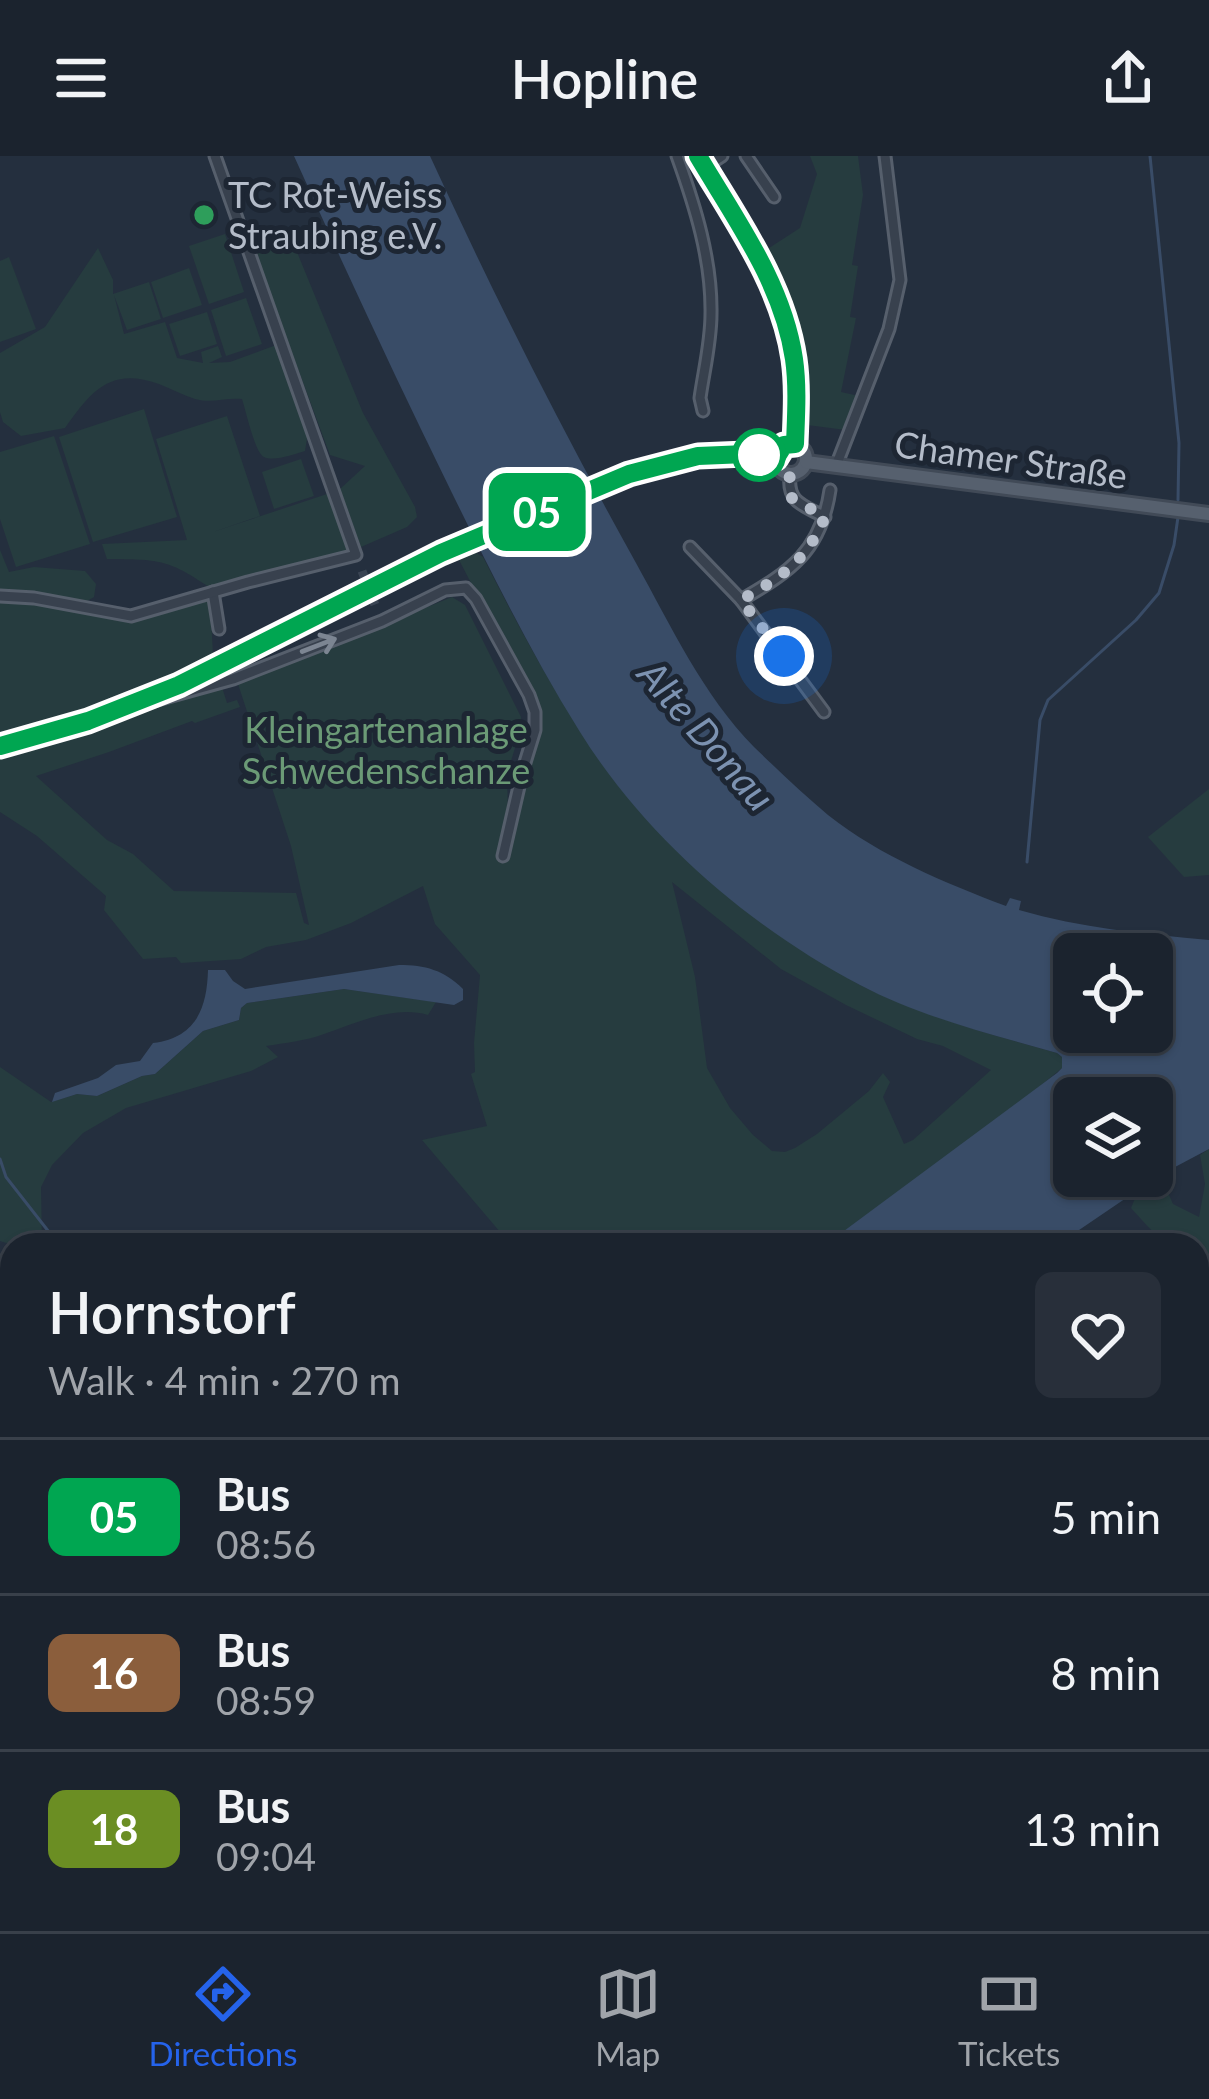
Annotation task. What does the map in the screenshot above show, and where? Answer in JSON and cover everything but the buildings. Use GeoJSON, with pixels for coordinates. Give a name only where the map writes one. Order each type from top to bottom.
{"type":"FeatureCollection","features":[{"type":"Feature","properties":{"kind":"main road"},"geometry":{"type":"LineString","coordinates":[[776,458],[784,445],[795,444],[820,464]]}},
{"type":"Feature","properties":{"kind":"main road"},"geometry":{"type":"LineString","coordinates":[[0,746],[88,721],[191,680],[441,553],[629,474],[698,456],[776,458]]}},
{"type":"Feature","properties":{"kind":"main road"},"geometry":{"type":"LineString","coordinates":[[776,458],[781,471],[790,475],[820,464]]}},
{"type":"Feature","properties":{"kind":"main road","name":"Chamer Straße"},"geometry":{"type":"LineString","coordinates":[[820,464],[1209,514]]}},
{"type":"Feature","properties":{"kind":"street"},"geometry":{"type":"LineString","coordinates":[[215,156],[362,571]]}},
{"type":"Feature","properties":{"kind":"street"},"geometry":{"type":"LineString","coordinates":[[677,156],[706,256],[711,297],[700,398],[703,411]]}},
{"type":"Feature","properties":{"kind":"street"},"geometry":{"type":"LineString","coordinates":[[698,156],[764,269],[787,324],[796,375],[795,444]]}},
{"type":"Feature","properties":{"kind":"street"},"geometry":{"type":"LineString","coordinates":[[705,167],[722,156]]}},
{"type":"Feature","properties":{"kind":"street"},"geometry":{"type":"LineString","coordinates":[[746,156],[774,197]]}},
{"type":"Feature","properties":{"kind":"street"},"geometry":{"type":"LineString","coordinates":[[820,464],[889,329],[900,280],[886,156]]}},
{"type":"Feature","properties":{"kind":"street"},"geometry":{"type":"LineString","coordinates":[[690,192],[714,182]]}},
{"type":"Feature","properties":{"kind":"street"},"geometry":{"type":"LineString","coordinates":[[790,475],[792,498],[825,517]]}},
{"type":"Feature","properties":{"kind":"street"},"geometry":{"type":"LineString","coordinates":[[741,600],[800,560],[816,539],[830,490]]}},
{"type":"Feature","properties":{"kind":"street"},"geometry":{"type":"LineString","coordinates":[[690,547],[741,600],[824,712]]}},
{"type":"Feature","properties":{"kind":"street"},"geometry":{"type":"LineString","coordinates":[[0,596],[131,616],[356,555]]}},
{"type":"Feature","properties":{"kind":"street"},"geometry":{"type":"LineString","coordinates":[[88,721],[232,679],[382,621],[445,590],[466,588],[535,712],[535,730],[502,856]]}},
{"type":"Feature","properties":{"kind":"street"},"geometry":{"type":"LineString","coordinates":[[212,592],[219,628]]}},
{"type":"Feature","properties":{"kind":"street"},"geometry":{"type":"LineString","coordinates":[[375,605],[382,621]]}},
{"type":"Feature","properties":{"kind":"green space"},"geometry":{"type":"Polygon","coordinates":[[[810,156],[858,156],[863,195],[850,317],[856,318],[841,392],[859,396],[846,430],[807,425],[798,332],[785,300],[785,281],[766,250],[800,228],[817,174],[810,156]]]}},
{"type":"Feature","properties":{"kind":"green space"},"geometry":{"type":"Polygon","coordinates":[[[225,234],[244,292],[209,304],[189,246],[225,234]]]}},
{"type":"Feature","properties":{"kind":"green space"},"geometry":{"type":"Polygon","coordinates":[[[290,235],[363,413],[415,507],[417,517],[407,527],[361,547],[340,489],[365,466],[330,455],[252,245],[290,235]]]}},
{"type":"Feature","properties":{"kind":"green space"},"geometry":{"type":"Polygon","coordinates":[[[98,248],[113,280],[113,294],[149,282],[161,319],[127,330],[114,295],[124,334],[165,322],[177,358],[203,363],[201,352],[218,346],[222,357],[209,363],[230,362],[279,344],[308,432],[305,451],[264,457],[242,399],[201,400],[142,379],[104,385],[65,428],[21,436],[3,422],[0,353],[45,327],[98,248]]]}},
{"type":"Feature","properties":{"kind":"green space"},"geometry":{"type":"Polygon","coordinates":[[[9,257],[36,329],[0,342],[0,261],[9,257]]]}},
{"type":"Feature","properties":{"kind":"green space"},"geometry":{"type":"Polygon","coordinates":[[[189,268],[202,305],[163,318],[151,282],[189,268]]]}},
{"type":"Feature","properties":{"kind":"green space"},"geometry":{"type":"Polygon","coordinates":[[[246,298],[262,344],[226,356],[211,310],[246,298]]]}},
{"type":"Feature","properties":{"kind":"green space"},"geometry":{"type":"Polygon","coordinates":[[[207,312],[217,344],[180,356],[169,324],[207,312]]]}},
{"type":"Feature","properties":{"kind":"green space"},"geometry":{"type":"Polygon","coordinates":[[[144,409],[177,517],[93,542],[59,437],[144,409]]]}},
{"type":"Feature","properties":{"kind":"green space"},"geometry":{"type":"Polygon","coordinates":[[[227,416],[260,516],[213,532],[330,493],[350,552],[209,587],[161,562],[107,559],[102,544],[187,540],[156,439],[227,416]]]}},
{"type":"Feature","properties":{"kind":"green space"},"geometry":{"type":"Polygon","coordinates":[[[54,436],[90,544],[16,567],[0,519],[0,452],[54,436]]]}},
{"type":"Feature","properties":{"kind":"green space"},"geometry":{"type":"Polygon","coordinates":[[[301,459],[314,496],[274,509],[262,472],[301,459]]]}},
{"type":"Feature","properties":{"kind":"green space"},"geometry":{"type":"Polygon","coordinates":[[[0,550],[9,572],[34,567],[85,571],[96,584],[94,597],[82,604],[0,592],[0,550]]]}},
{"type":"Feature","properties":{"kind":"green space","name":"Kleingartenanlage Schwedenschanze"},"geometry":{"type":"Polygon","coordinates":[[[475,552],[483,557],[546,674],[614,777],[697,868],[746,910],[858,984],[936,1017],[1057,1053],[1062,1068],[842,1233],[501,1233],[422,1140],[487,1126],[471,1074],[475,1072],[480,975],[435,924],[423,886],[351,923],[306,940],[266,947],[241,959],[181,963],[176,957],[143,959],[104,910],[106,896],[37,836],[0,812],[0,756],[221,684],[227,703],[237,700],[240,707],[36,776],[107,840],[133,854],[174,891],[296,893],[304,923],[309,925],[291,846],[238,684],[452,597],[465,605],[521,717],[507,780],[507,814],[515,813],[537,733],[533,701],[459,560],[475,552]],[[672,882],[695,977],[707,1068],[730,1108],[772,1151],[785,1152],[817,1134],[869,1091],[883,1073],[890,1082],[883,1097],[904,1144],[991,1070],[917,1039],[781,969],[672,882]]]}},
{"type":"Feature","properties":{"kind":"green space"},"geometry":{"type":"Polygon","coordinates":[[[210,598],[213,655],[110,703],[0,734],[0,600],[124,619],[210,598]]]}},
{"type":"Feature","properties":{"kind":"green space"},"geometry":{"type":"Polygon","coordinates":[[[1209,789],[1209,875],[1184,877],[1148,837],[1209,789]]]}},
{"type":"Feature","properties":{"kind":"green space"},"geometry":{"type":"Polygon","coordinates":[[[344,989],[436,1002],[428,1015],[389,1014],[266,1046],[278,1057],[251,1071],[126,1108],[83,1133],[52,1165],[41,1187],[42,1233],[0,1233],[0,1067],[51,1102],[77,1094],[97,1096],[155,1074],[203,1031],[239,1020],[247,1003],[344,989]]]}},
{"type":"Feature","properties":{"kind":"green space"},"geometry":{"type":"Polygon","coordinates":[[[1209,1149],[1209,1233],[1155,1233],[1131,1208],[1136,1197],[1170,1197],[1173,1204],[1199,1217],[1205,1184],[1200,1155],[1209,1149]]]}},
{"type":"Feature","properties":{"kind":"water","name":"Alte Donau"},"geometry":{"type":"Polygon","coordinates":[[[294,156],[430,156],[555,412],[689,659],[719,705],[763,756],[848,830],[937,878],[1006,906],[1010,898],[1021,901],[1019,910],[1137,933],[1053,933],[1053,1052],[956,1024],[860,985],[779,936],[704,876],[606,771],[545,674],[467,523],[294,156]]]}},
{"type":"Feature","properties":{"kind":"water"},"geometry":{"type":"Polygon","coordinates":[[[1173,936],[1209,940],[1209,1149],[1173,1168],[1173,1077],[1053,1077],[1053,1197],[1128,1197],[1075,1233],[841,1233],[1057,1073],[1062,1057],[1057,1053],[1173,1053],[1173,936]]]}},
{"type":"Feature","properties":{"kind":"water"},"geometry":{"type":"Polygon","coordinates":[[[399,965],[441,973],[463,989],[463,1000],[454,1005],[344,989],[247,1003],[239,1020],[203,1031],[155,1074],[97,1096],[77,1094],[52,1102],[55,1093],[98,1078],[116,1065],[140,1061],[153,1043],[189,1028],[205,997],[208,970],[225,970],[245,989],[399,965]]]}},
{"type":"Feature","properties":{"kind":"waterway"},"geometry":{"type":"LineString","coordinates":[[1150,156],[1179,443],[1178,500]]}},
{"type":"Feature","properties":{"kind":"waterway"},"geometry":{"type":"LineString","coordinates":[[1027,862],[1040,720],[1048,700],[1159,593],[1178,517]]}},
{"type":"Feature","properties":{"kind":"waterway"},"geometry":{"type":"LineString","coordinates":[[0,1159],[6,1177],[50,1233]]}},
{"type":"Feature","properties":{"kind":"tunnel"},"geometry":{"type":"LineString","coordinates":[[362,571],[375,605]]}},
{"type":"Feature","properties":{"kind":"bus line","name":"05"},"geometry":{"type":"LineString","coordinates":[[0,746],[88,721],[179,685],[441,553],[629,474],[698,456],[776,458],[784,445],[795,444],[796,375],[787,324],[764,269],[698,156]]}},
{"type":"Feature","properties":{"kind":"place","name":"TC Rot-Weiss Straubing e.V."},"geometry":{"type":"Point","coordinates":[204,215]}},
{"type":"Feature","properties":{"kind":"route"},"geometry":{"type":"LineString","coordinates":[[759,455],[776,458],[781,471],[790,475],[792,498],[825,517],[800,560],[741,600],[784,656]]}}]}
